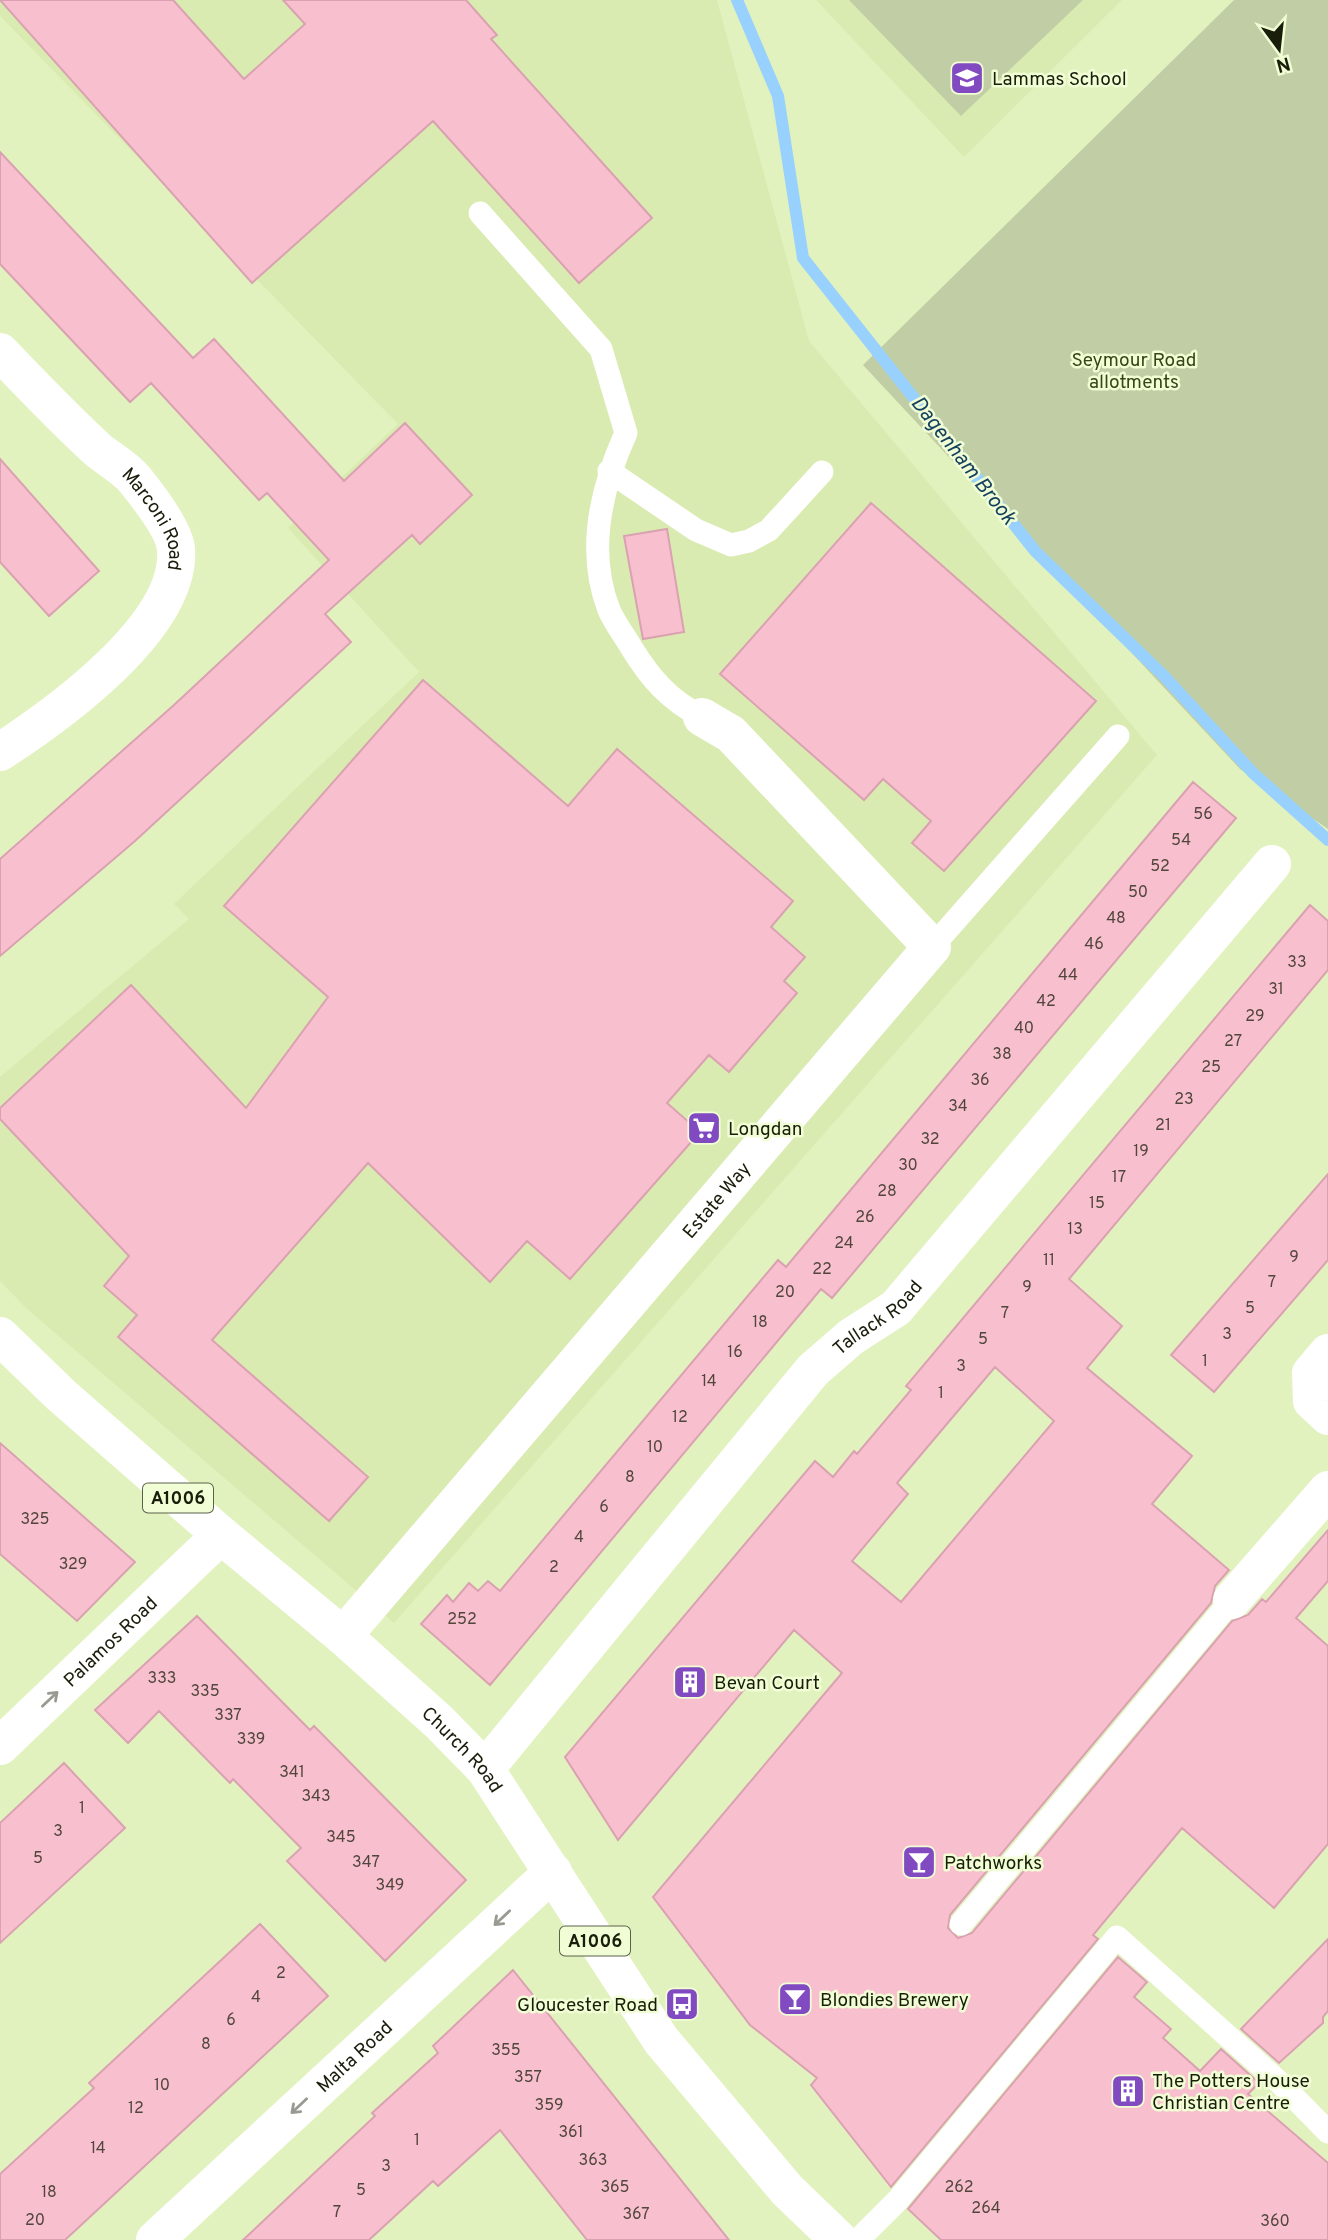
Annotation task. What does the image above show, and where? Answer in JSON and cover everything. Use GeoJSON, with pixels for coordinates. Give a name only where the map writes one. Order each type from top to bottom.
{"type":"FeatureCollection","features":[{"type":"Feature","properties":{"kind":"street","name":"Marconi Road"},"geometry":{"type":"LineString","coordinates":[[0,352],[99,451],[133,478],[161,517],[176,548],[166,599],[117,663],[37,728],[0,752]]}},
{"type":"Feature","properties":{"kind":"street"},"geometry":{"type":"LineString","coordinates":[[702,718],[731,734],[932,947]]}},
{"type":"Feature","properties":{"kind":"street","name":"Tallack Road"},"geometry":{"type":"LineString","coordinates":[[485,1769],[813,1370],[851,1337],[896,1308],[1272,864]]}},
{"type":"Feature","properties":{"kind":"street","name":"Estate Way"},"geometry":{"type":"LineString","coordinates":[[343,1636],[932,947]]}},
{"type":"Feature","properties":{"kind":"street","name":"Church Road"},"geometry":{"type":"LineString","coordinates":[[0,1336],[61,1395],[221,1535],[343,1636],[439,1722],[485,1769],[661,2040],[823,2236]]}},
{"type":"Feature","properties":{"kind":"street"},"geometry":{"type":"LineString","coordinates":[[1319,1363],[1312,1401],[1328,1416]]}},
{"type":"Feature","properties":{"kind":"street"},"geometry":{"type":"LineString","coordinates":[[1232,1600],[1328,1490]]}},
{"type":"Feature","properties":{"kind":"street","name":"Palamos Road"},"geometry":{"type":"LineString","coordinates":[[0,1746],[221,1535]]}},
{"type":"Feature","properties":{"kind":"street","name":"Malta Road"},"geometry":{"type":"LineString","coordinates":[[155,2240],[552,1872]]}},
{"type":"Feature","properties":{"kind":"lane"},"geometry":{"type":"LineString","coordinates":[[481,213],[601,349],[626,433],[609,471],[597,557],[610,610],[649,676],[675,703],[702,718]]}},
{"type":"Feature","properties":{"kind":"lane"},"geometry":{"type":"LineString","coordinates":[[609,471],[696,530],[731,545],[749,541],[769,530],[822,472]]}},
{"type":"Feature","properties":{"kind":"lane"},"geometry":{"type":"LineString","coordinates":[[932,947],[1118,736]]}},
{"type":"Feature","properties":{"kind":"lane"},"geometry":{"type":"LineString","coordinates":[[961,1924],[1232,1600]]}},
{"type":"Feature","properties":{"kind":"lane"},"geometry":{"type":"LineString","coordinates":[[858,2240],[897,2201],[1117,1937],[1279,2082],[1328,2132]]}},
{"type":"Feature","properties":{"kind":"shaded area"},"geometry":{"type":"Polygon","coordinates":[[[0,0],[717,0],[809,341],[1157,755],[394,1623],[26,1308],[0,1281],[0,1077],[189,919],[174,904],[419,672],[288,528],[398,424],[0,16],[0,0]]]}},
{"type":"Feature","properties":{"kind":"shaded area","name":"Lammas School"},"geometry":{"type":"Polygon","coordinates":[[[816,0],[1122,0],[964,157],[816,0]]]}},
{"type":"Feature","properties":{"kind":"green space"},"geometry":{"type":"Polygon","coordinates":[[[849,0],[1083,0],[961,116],[849,0]]]}},
{"type":"Feature","properties":{"kind":"green space","name":"Seymour Road allotments"},"geometry":{"type":"Polygon","coordinates":[[[1234,0],[1328,0],[1328,829],[1240,769],[863,365],[1234,0]]]}},
{"type":"Feature","properties":{"kind":"building"},"geometry":{"type":"Polygon","coordinates":[[[0,0],[173,0],[244,79],[305,24],[283,0],[466,0],[497,35],[491,39],[652,218],[579,283],[433,121],[252,283],[0,0]]]}},
{"type":"Feature","properties":{"kind":"building"},"geometry":{"type":"Polygon","coordinates":[[[0,152],[193,358],[214,339],[344,481],[405,423],[472,495],[420,544],[412,535],[325,614],[351,642],[135,841],[0,956],[0,859],[174,705],[329,560],[267,493],[259,500],[151,383],[130,402],[0,264],[0,152]]]}},
{"type":"Feature","properties":{"kind":"building"},"geometry":{"type":"Polygon","coordinates":[[[0,459],[99,571],[49,616],[0,562],[0,459]]]}},
{"type":"Feature","properties":{"kind":"building"},"geometry":{"type":"Polygon","coordinates":[[[871,503],[1096,701],[944,871],[912,843],[931,821],[883,779],[864,800],[720,674],[871,503]]]}},
{"type":"Feature","properties":{"kind":"building"},"geometry":{"type":"Polygon","coordinates":[[[667,529],[684,632],[643,639],[624,536],[667,529]]]}},
{"type":"Feature","properties":{"kind":"building"},"geometry":{"type":"Polygon","coordinates":[[[423,680],[568,806],[617,749],[793,901],[771,927],[805,957],[784,981],[797,993],[729,1072],[709,1055],[667,1103],[700,1132],[570,1279],[527,1241],[490,1282],[368,1163],[212,1340],[368,1477],[329,1521],[118,1337],[137,1315],[104,1286],[129,1256],[0,1119],[0,1108],[131,985],[246,1108],[328,997],[224,906],[423,680]]]}},
{"type":"Feature","properties":{"kind":"building"},"geometry":{"type":"Polygon","coordinates":[[[1193,782],[1236,818],[832,1298],[821,1289],[490,1685],[421,1624],[447,1595],[453,1602],[469,1583],[478,1591],[488,1581],[500,1591],[778,1260],[786,1267],[1193,782]]]}},
{"type":"Feature","properties":{"kind":"building"},"geometry":{"type":"Polygon","coordinates":[[[1310,905],[1328,921],[1328,970],[1069,1279],[1122,1326],[1087,1368],[1192,1456],[1152,1504],[1229,1570],[1215,1586],[1211,1603],[950,1915],[948,1928],[958,1938],[972,1933],[1232,1621],[1248,1615],[1262,1599],[1266,1602],[1328,1530],[1328,1581],[1296,1618],[1328,1646],[1328,1844],[1274,1908],[1182,1828],[1093,1935],[1098,1939],[891,2187],[811,2085],[817,2078],[750,2025],[653,1897],[842,1673],[794,1630],[618,1840],[565,1757],[815,1461],[833,1477],[854,1451],[857,1454],[911,1390],[906,1386],[1310,905]],[[995,1367],[897,1483],[908,1494],[852,1561],[901,1602],[1054,1421],[995,1367]]]}},
{"type":"Feature","properties":{"kind":"building"},"geometry":{"type":"Polygon","coordinates":[[[1328,1174],[1328,1260],[1214,1392],[1171,1355],[1328,1174]]]}},
{"type":"Feature","properties":{"kind":"building"},"geometry":{"type":"Polygon","coordinates":[[[0,1443],[135,1562],[77,1621],[0,1554],[0,1443]]]}},
{"type":"Feature","properties":{"kind":"building"},"geometry":{"type":"Polygon","coordinates":[[[197,1616],[310,1730],[314,1726],[466,1880],[385,1961],[287,1861],[301,1848],[233,1779],[230,1783],[159,1711],[128,1743],[95,1710],[197,1616]]]}},
{"type":"Feature","properties":{"kind":"building"},"geometry":{"type":"Polygon","coordinates":[[[64,1763],[125,1828],[0,1943],[0,1823],[64,1763]]]}},
{"type":"Feature","properties":{"kind":"building"},"geometry":{"type":"Polygon","coordinates":[[[260,1924],[328,1996],[65,2240],[0,2240],[0,2174],[94,2088],[89,2083],[260,1924]]]}},
{"type":"Feature","properties":{"kind":"building"},"geometry":{"type":"Polygon","coordinates":[[[1328,1939],[1328,2011],[1323,2017],[1323,2023],[1279,2063],[1241,2029],[1328,1939]]]}},
{"type":"Feature","properties":{"kind":"building","name":"The Potters House Christian Centre"},"geometry":{"type":"Polygon","coordinates":[[[1118,1957],[1147,1982],[1134,1997],[1171,2029],[1163,2038],[1200,2071],[1221,2049],[1259,2083],[1248,2094],[1328,2163],[1328,2240],[941,2240],[908,2209],[1118,1957]]]}},
{"type":"Feature","properties":{"kind":"building"},"geometry":{"type":"Polygon","coordinates":[[[513,1970],[729,2240],[587,2240],[500,2130],[438,2186],[433,2181],[369,2240],[243,2240],[375,2116],[372,2113],[438,2053],[433,2046],[513,1970]]]}},
{"type":"Feature","properties":{"kind":"waterway","name":"Dagenham Brook"},"geometry":{"type":"LineString","coordinates":[[737,0],[778,96],[803,258],[1035,551],[1164,676],[1253,773],[1328,840]]}},
{"type":"Feature","properties":{"kind":"place","name":"Lammas School"},"geometry":{"type":"Point","coordinates":[967,78]}},
{"type":"Feature","properties":{"kind":"place","name":"Longdan"},"geometry":{"type":"Point","coordinates":[704,1128]}},
{"type":"Feature","properties":{"kind":"place","name":"Bevan Court"},"geometry":{"type":"Point","coordinates":[690,1682]}},
{"type":"Feature","properties":{"kind":"place","name":"Patchworks"},"geometry":{"type":"Point","coordinates":[919,1862]}},
{"type":"Feature","properties":{"kind":"place","name":"Blondies Brewery"},"geometry":{"type":"Point","coordinates":[795,1999]}},
{"type":"Feature","properties":{"kind":"place","name":"Gloucester Road"},"geometry":{"type":"Point","coordinates":[682,2004]}},
{"type":"Feature","properties":{"kind":"place","name":"The Potters House Christian Centre"},"geometry":{"type":"Point","coordinates":[1128,2091]}}]}
